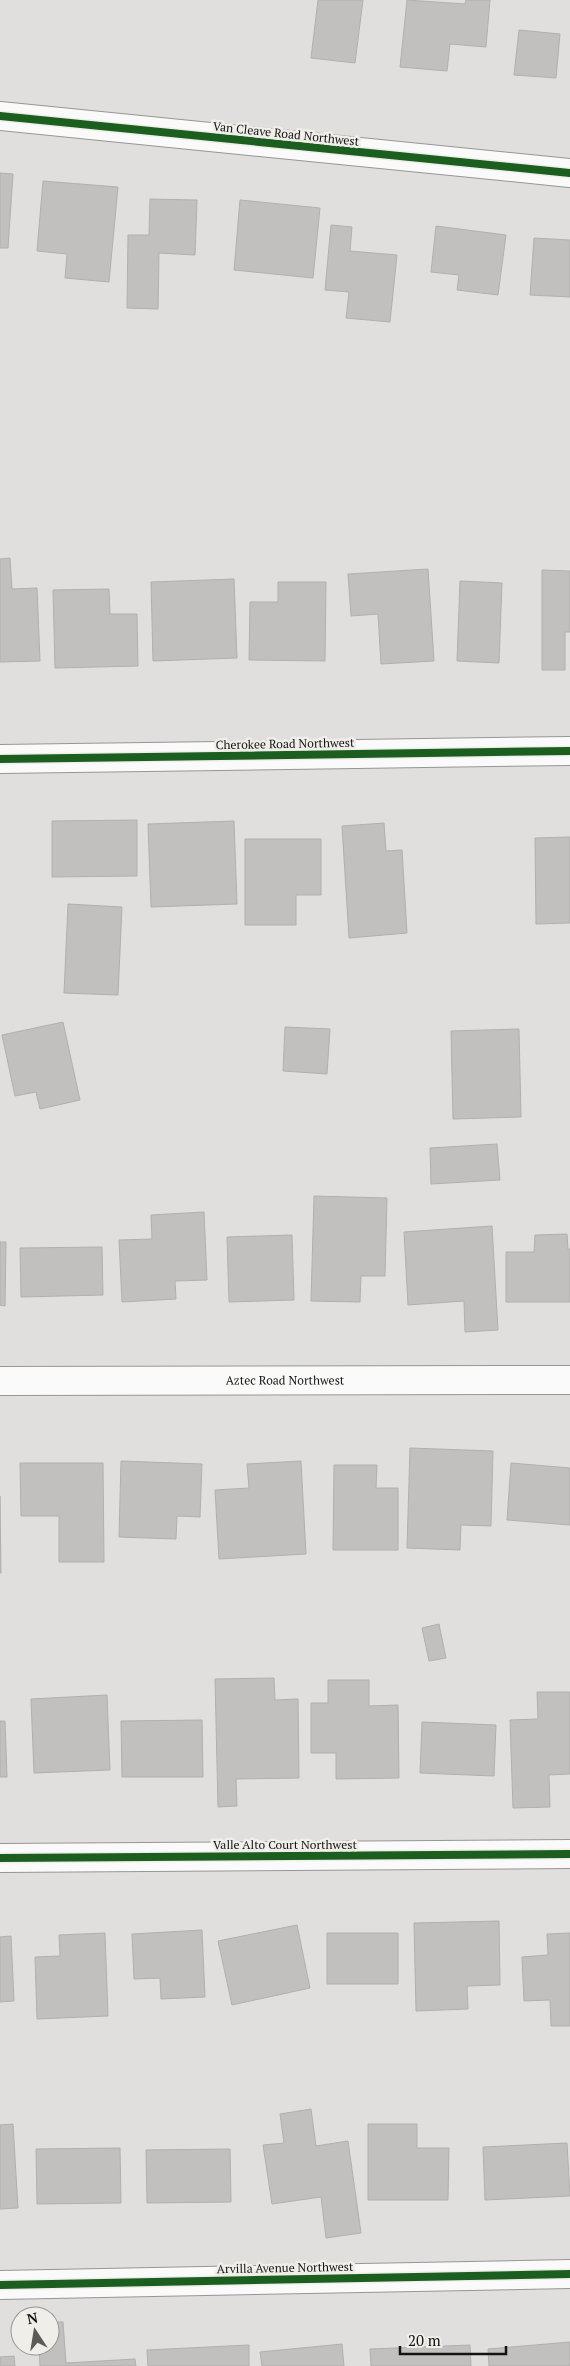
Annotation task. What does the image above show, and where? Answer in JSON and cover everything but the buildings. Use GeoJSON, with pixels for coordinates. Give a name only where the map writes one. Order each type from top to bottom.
{"type":"FeatureCollection","features":[{"type":"Feature","properties":{"kind":"street","name":"Van Cleave Road Northwest"},"geometry":{"type":"LineString","coordinates":[[0,116],[570,173]]}},
{"type":"Feature","properties":{"kind":"street","name":"Cherokee Road Northwest"},"geometry":{"type":"LineString","coordinates":[[0,759],[570,751]]}},
{"type":"Feature","properties":{"kind":"street","name":"Aztec Road Northwest"},"geometry":{"type":"LineString","coordinates":[[0,1381],[570,1380]]}},
{"type":"Feature","properties":{"kind":"street","name":"Valle Alto Court Northwest"},"geometry":{"type":"LineString","coordinates":[[0,1858],[570,1854]]}},
{"type":"Feature","properties":{"kind":"street","name":"Arvilla Avenue Northwest"},"geometry":{"type":"LineString","coordinates":[[0,2285],[570,2274]]}},
{"type":"Feature","properties":{"kind":"cycle path"},"geometry":{"type":"LineString","coordinates":[[0,116],[570,173]]}},
{"type":"Feature","properties":{"kind":"cycle path"},"geometry":{"type":"LineString","coordinates":[[0,759],[570,751]]}},
{"type":"Feature","properties":{"kind":"cycle path"},"geometry":{"type":"LineString","coordinates":[[0,1858],[570,1854]]}},
{"type":"Feature","properties":{"kind":"cycle path"},"geometry":{"type":"LineString","coordinates":[[0,2285],[570,2274]]}}]}
